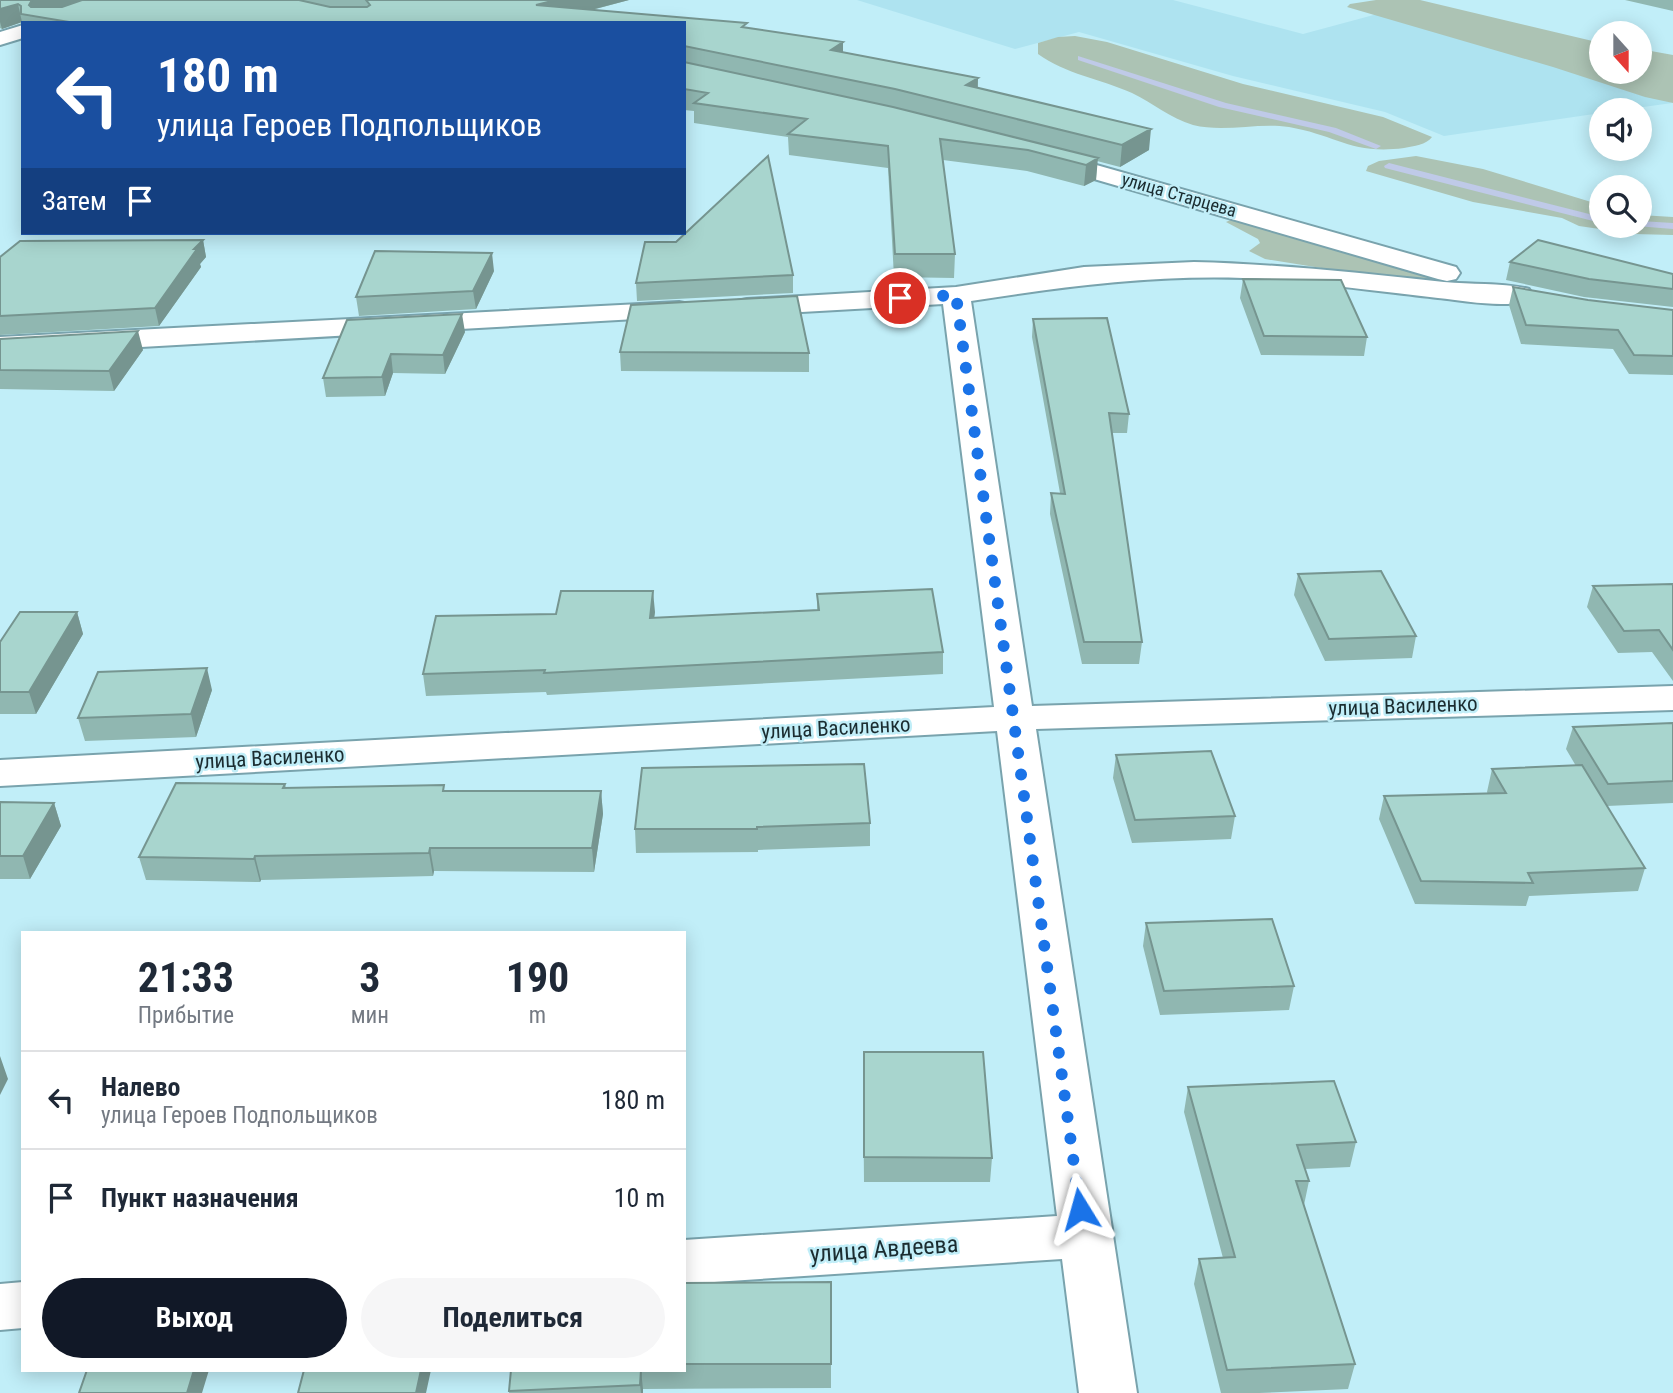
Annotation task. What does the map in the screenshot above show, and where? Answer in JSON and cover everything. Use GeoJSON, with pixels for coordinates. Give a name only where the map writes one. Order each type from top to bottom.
{"type":"FeatureCollection","features":[{"type":"Feature","properties":{"kind":"street"},"geometry":{"type":"LineString","coordinates":[[0,39],[21,32]]}},
{"type":"Feature","properties":{"kind":"street","name":"улица Старцева"},"geometry":{"type":"LineString","coordinates":[[956,295],[1062,278],[1194,270],[1277,272],[1530,297],[1104,172],[1028,153]]}},
{"type":"Feature","properties":{"kind":"street"},"geometry":{"type":"LineString","coordinates":[[0,346],[956,295],[1084,1236],[1108,1393]]}},
{"type":"Feature","properties":{"kind":"street","name":"улица Василенко"},"geometry":{"type":"LineString","coordinates":[[0,773],[1014,718],[1673,698]]}},
{"type":"Feature","properties":{"kind":"street","name":"улица Авдеева"},"geometry":{"type":"LineString","coordinates":[[686,1262],[1084,1236]]}},
{"type":"Feature","properties":{"kind":"street"},"geometry":{"type":"LineString","coordinates":[[0,1307],[21,1305]]}},
{"type":"Feature","properties":{"kind":"shaded area"},"geometry":{"type":"Polygon","coordinates":[[[857,0],[1173,0],[1303,34],[1381,13],[1589,71],[1589,84],[1624,84],[1672,103],[1652,106],[1652,98],[1589,98],[1589,115],[1444,136],[1385,112],[1233,76],[1079,32],[1015,49],[857,0]]]}},
{"type":"Feature","properties":{"kind":"green space"},"geometry":{"type":"Polygon","coordinates":[[[1376,0],[1420,0],[1589,40],[1589,79],[1347,7],[1350,4],[1376,0]]]}},
{"type":"Feature","properties":{"kind":"green space"},"geometry":{"type":"Polygon","coordinates":[[[1075,36],[1107,42],[1243,84],[1383,117],[1432,137],[1412,147],[1371,149],[1289,127],[1217,128],[1193,125],[1132,93],[1071,71],[1038,54],[1038,43],[1058,37],[1075,36]]]}},
{"type":"Feature","properties":{"kind":"green space"},"geometry":{"type":"Polygon","coordinates":[[[1652,51],[1673,55],[1673,103],[1605,84],[1652,84],[1652,51]]]}},
{"type":"Feature","properties":{"kind":"green space"},"geometry":{"type":"Polygon","coordinates":[[[1416,156],[1483,169],[1589,201],[1589,227],[1562,218],[1473,202],[1366,171],[1368,166],[1379,161],[1416,156]]]}},
{"type":"Feature","properties":{"kind":"green space"},"geometry":{"type":"Polygon","coordinates":[[[1652,216],[1673,217],[1673,235],[1652,234],[1652,216]]]}},
{"type":"Feature","properties":{"kind":"green space"},"geometry":{"type":"Polygon","coordinates":[[[1235,218],[1440,281],[1408,282],[1265,259],[1249,251],[1260,243],[1258,239],[1226,222],[1235,218]]]}},
{"type":"Feature","properties":{"kind":"building"},"geometry":{"type":"Polygon","coordinates":[[[0,0],[32,0],[29,5],[31,7],[62,7],[82,0],[299,0],[330,7],[367,7],[370,5],[366,0],[556,0],[536,5],[747,23],[742,27],[843,42],[831,50],[978,78],[966,85],[1151,129],[1122,145],[895,89],[686,46],[686,21],[63,21],[21,14],[21,6],[18,4],[0,9],[0,0]]]}},
{"type":"Feature","properties":{"kind":"building"},"geometry":{"type":"Polygon","coordinates":[[[686,62],[893,107],[1098,158],[1086,165],[1028,150],[940,139],[955,254],[895,254],[888,146],[788,134],[807,119],[694,103],[708,93],[686,89],[686,62]]]}},
{"type":"Feature","properties":{"kind":"building"},"geometry":{"type":"Polygon","coordinates":[[[768,156],[793,275],[636,283],[645,242],[676,242],[768,156]]]}},
{"type":"Feature","properties":{"kind":"building"},"geometry":{"type":"Polygon","coordinates":[[[203,240],[194,249],[197,249],[155,308],[0,316],[0,257],[20,241],[203,240]]]}},
{"type":"Feature","properties":{"kind":"building"},"geometry":{"type":"Polygon","coordinates":[[[1538,240],[1673,274],[1673,289],[1589,279],[1510,262],[1538,240]]]}},
{"type":"Feature","properties":{"kind":"building"},"geometry":{"type":"Polygon","coordinates":[[[375,251],[492,253],[473,291],[356,297],[375,251]]]}},
{"type":"Feature","properties":{"kind":"building"},"geometry":{"type":"Polygon","coordinates":[[[1243,279],[1341,280],[1367,337],[1264,336],[1243,279]]]}},
{"type":"Feature","properties":{"kind":"building"},"geometry":{"type":"Polygon","coordinates":[[[1513,287],[1588,300],[1673,310],[1673,356],[1634,355],[1618,330],[1526,325],[1513,287]]]}},
{"type":"Feature","properties":{"kind":"building"},"geometry":{"type":"Polygon","coordinates":[[[797,296],[809,353],[620,352],[631,305],[797,296]]]}},
{"type":"Feature","properties":{"kind":"building"},"geometry":{"type":"Polygon","coordinates":[[[462,314],[443,355],[391,354],[382,377],[323,378],[347,320],[462,314]]]}},
{"type":"Feature","properties":{"kind":"building"},"geometry":{"type":"Polygon","coordinates":[[[1107,318],[1129,414],[1109,413],[1142,642],[1084,642],[1051,493],[1065,494],[1033,319],[1107,318]]]}},
{"type":"Feature","properties":{"kind":"building"},"geometry":{"type":"Polygon","coordinates":[[[138,331],[109,371],[0,370],[0,339],[138,331]]]}},
{"type":"Feature","properties":{"kind":"building"},"geometry":{"type":"Polygon","coordinates":[[[1381,571],[1416,636],[1329,639],[1298,574],[1381,571]]]}},
{"type":"Feature","properties":{"kind":"building"},"geometry":{"type":"Polygon","coordinates":[[[1673,584],[1673,650],[1659,630],[1624,631],[1593,586],[1673,584]]]}},
{"type":"Feature","properties":{"kind":"building"},"geometry":{"type":"Polygon","coordinates":[[[932,589],[943,652],[544,673],[545,670],[423,674],[436,616],[556,614],[561,591],[653,591],[650,618],[819,610],[817,594],[932,589]]]}},
{"type":"Feature","properties":{"kind":"building"},"geometry":{"type":"Polygon","coordinates":[[[20,612],[77,612],[29,692],[0,692],[0,642],[20,612]]]}},
{"type":"Feature","properties":{"kind":"building"},"geometry":{"type":"Polygon","coordinates":[[[207,668],[191,714],[78,718],[98,672],[207,668]]]}},
{"type":"Feature","properties":{"kind":"building"},"geometry":{"type":"Polygon","coordinates":[[[1673,723],[1673,781],[1608,784],[1573,727],[1673,723]]]}},
{"type":"Feature","properties":{"kind":"building"},"geometry":{"type":"Polygon","coordinates":[[[1211,751],[1235,816],[1135,820],[1116,755],[1211,751]]]}},
{"type":"Feature","properties":{"kind":"building"},"geometry":{"type":"Polygon","coordinates":[[[864,764],[870,823],[757,829],[635,829],[642,768],[864,764]]]}},
{"type":"Feature","properties":{"kind":"building"},"geometry":{"type":"Polygon","coordinates":[[[1582,765],[1645,868],[1528,873],[1533,883],[1421,881],[1384,796],[1506,793],[1492,769],[1582,765]]]}},
{"type":"Feature","properties":{"kind":"building"},"geometry":{"type":"Polygon","coordinates":[[[176,783],[285,784],[283,788],[444,785],[443,791],[601,791],[592,848],[430,848],[429,853],[255,856],[254,859],[139,857],[176,783]]]}},
{"type":"Feature","properties":{"kind":"building"},"geometry":{"type":"Polygon","coordinates":[[[0,802],[54,803],[23,856],[0,856],[0,802]]]}},
{"type":"Feature","properties":{"kind":"building"},"geometry":{"type":"Polygon","coordinates":[[[1272,919],[1294,986],[1164,991],[1146,923],[1272,919]]]}},
{"type":"Feature","properties":{"kind":"building"},"geometry":{"type":"Polygon","coordinates":[[[864,1052],[983,1052],[992,1158],[864,1157],[864,1052]]]}},
{"type":"Feature","properties":{"kind":"building"},"geometry":{"type":"Polygon","coordinates":[[[1334,1081],[1356,1142],[1297,1145],[1309,1181],[1296,1181],[1355,1364],[1227,1370],[1199,1259],[1235,1257],[1188,1087],[1334,1081]]]}},
{"type":"Feature","properties":{"kind":"building"},"geometry":{"type":"Polygon","coordinates":[[[831,1282],[831,1364],[686,1364],[686,1283],[831,1282]]]}},
{"type":"Feature","properties":{"kind":"building"},"geometry":{"type":"Polygon","coordinates":[[[86,1372],[193,1372],[187,1393],[79,1393],[86,1372]]]}},
{"type":"Feature","properties":{"kind":"building"},"geometry":{"type":"Polygon","coordinates":[[[303,1372],[421,1372],[416,1393],[298,1393],[303,1372]]]}},
{"type":"Feature","properties":{"kind":"building"},"geometry":{"type":"Polygon","coordinates":[[[511,1372],[641,1372],[640,1385],[509,1391],[511,1372]]]}},
{"type":"Feature","properties":{"kind":"waterway"},"geometry":{"type":"LineString","coordinates":[[1081,58],[1223,105],[1332,130],[1376,146]]}},
{"type":"Feature","properties":{"kind":"waterway"},"geometry":{"type":"LineString","coordinates":[[1389,166],[1589,217]]}},
{"type":"Feature","properties":{"kind":"waterway"},"geometry":{"type":"LineString","coordinates":[[1652,225],[1673,226]]}},
{"type":"Feature","properties":{"kind":"route"},"geometry":{"type":"LineString","coordinates":[[900,298],[956,295],[1080,1209]]}}]}
